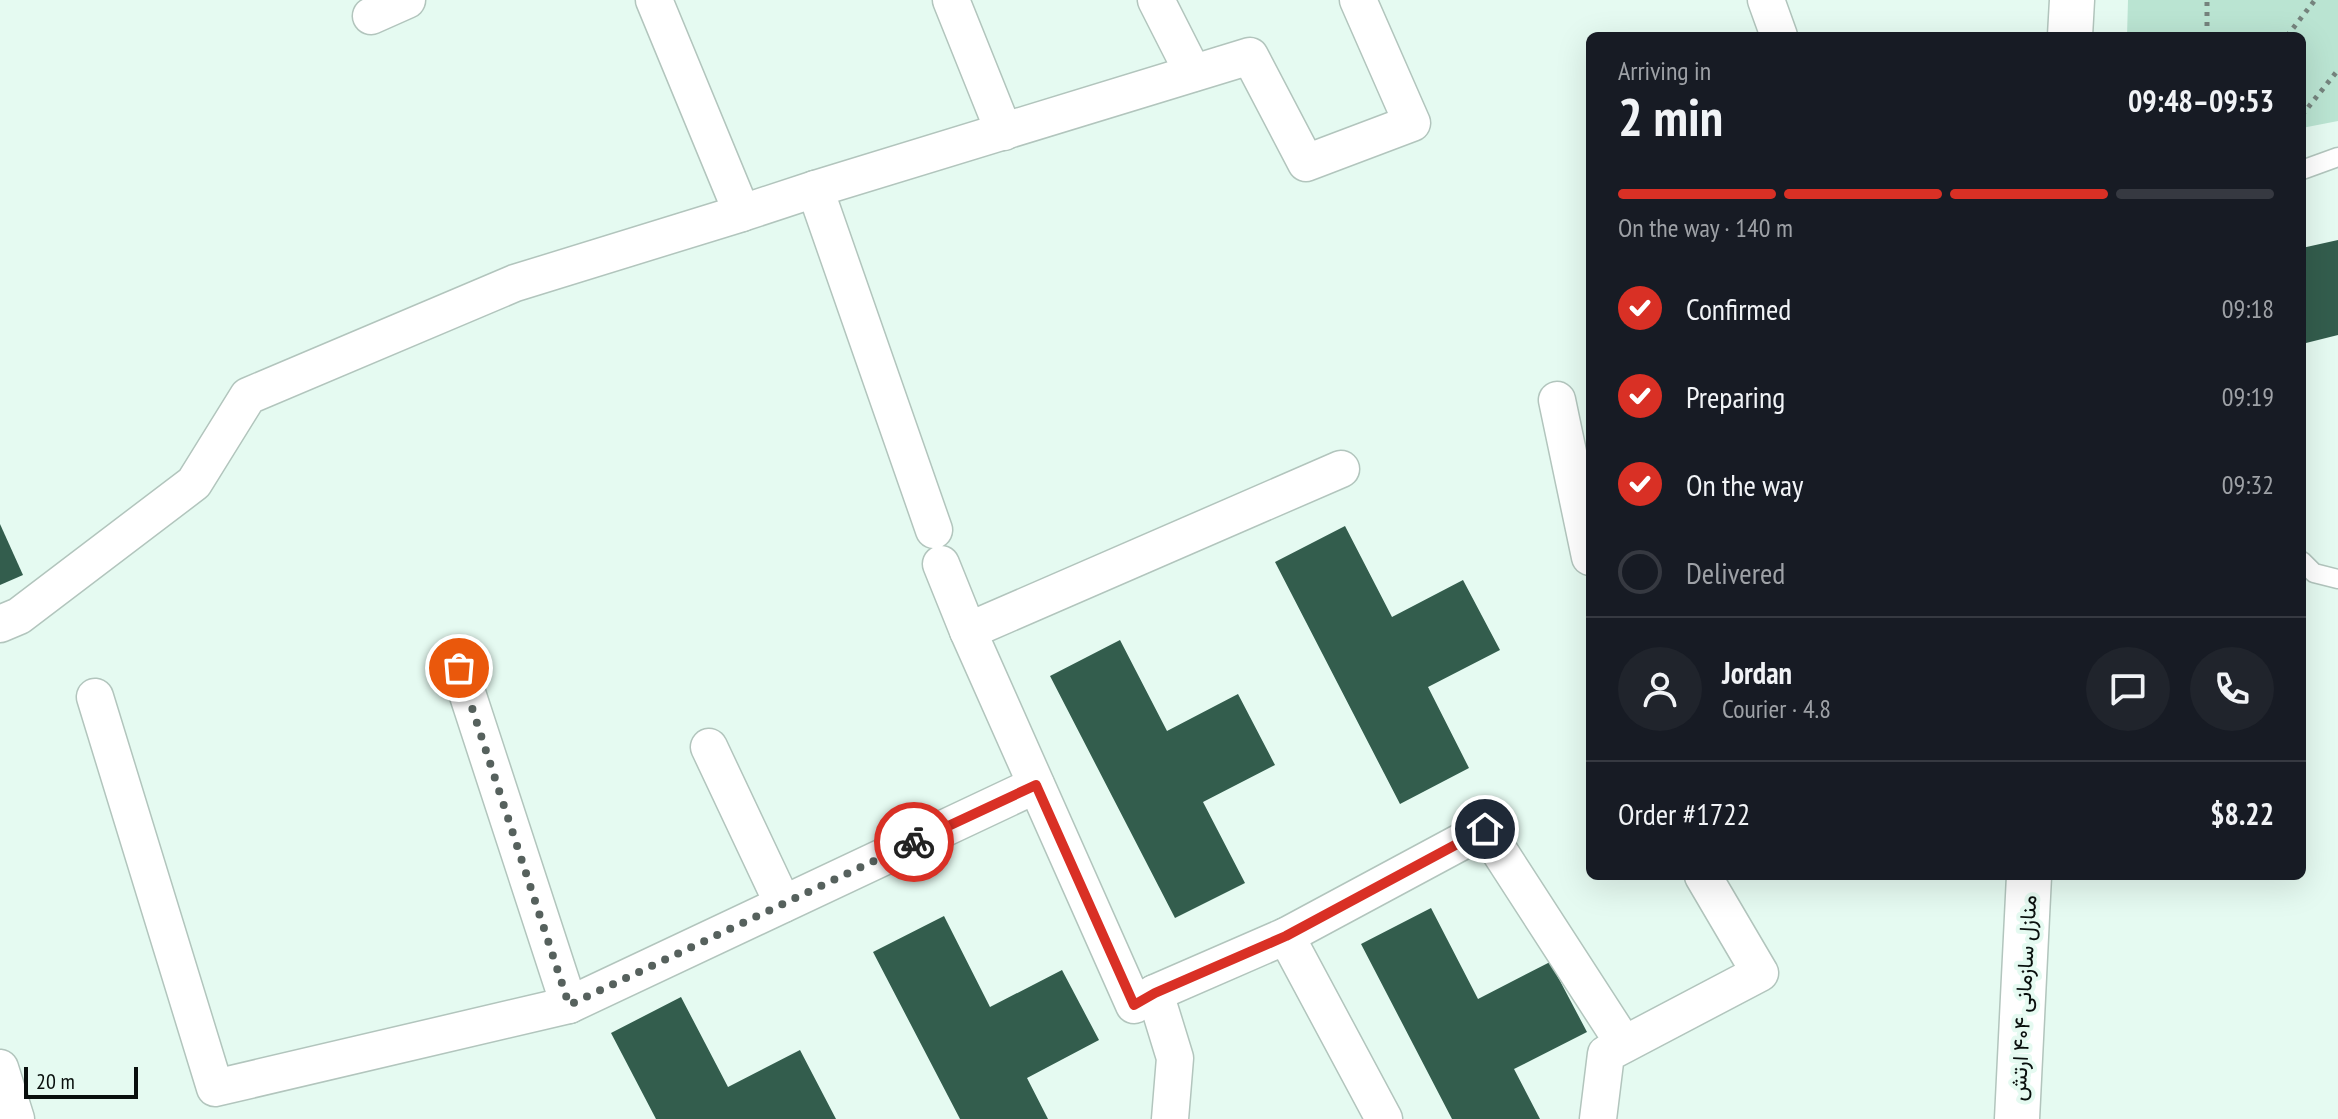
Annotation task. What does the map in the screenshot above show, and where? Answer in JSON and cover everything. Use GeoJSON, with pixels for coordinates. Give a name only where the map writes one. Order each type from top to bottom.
{"type":"FeatureCollection","features":[{"type":"Feature","properties":{"kind":"street"},"geometry":{"type":"LineString","coordinates":[[371,16],[407,0]]}},
{"type":"Feature","properties":{"kind":"street"},"geometry":{"type":"LineString","coordinates":[[654,0],[742,213]]}},
{"type":"Feature","properties":{"kind":"street"},"geometry":{"type":"LineString","coordinates":[[951,0],[1004,132]]}},
{"type":"Feature","properties":{"kind":"street"},"geometry":{"type":"LineString","coordinates":[[1156,0],[1193,73]]}},
{"type":"Feature","properties":{"kind":"street"},"geometry":{"type":"LineString","coordinates":[[0,624],[19,616],[194,483],[248,396],[515,283],[1250,56],[1306,163],[1412,123],[1358,0]]}},
{"type":"Feature","properties":{"kind":"street"},"geometry":{"type":"LineString","coordinates":[[1766,0],[1778,32]]}},
{"type":"Feature","properties":{"kind":"street"},"geometry":{"type":"LineString","coordinates":[[2070,32],[2072,0]]}},
{"type":"Feature","properties":{"kind":"street"},"geometry":{"type":"LineString","coordinates":[[815,189],[968,631],[1134,1005],[1286,936],[1485,829],[1624,1044]]}},
{"type":"Feature","properties":{"kind":"street"},"geometry":{"type":"LineString","coordinates":[[1557,400],[1586,538]]}},
{"type":"Feature","properties":{"kind":"street"},"geometry":{"type":"LineString","coordinates":[[968,631],[1341,469]]}},
{"type":"Feature","properties":{"kind":"street"},"geometry":{"type":"LineString","coordinates":[[459,668],[569,1005]]}},
{"type":"Feature","properties":{"kind":"street"},"geometry":{"type":"LineString","coordinates":[[95,697],[215,1088],[569,1005],[1036,785]]}},
{"type":"Feature","properties":{"kind":"street"},"geometry":{"type":"LineString","coordinates":[[709,747],[783,904]]}},
{"type":"Feature","properties":{"kind":"street"},"geometry":{"type":"LineString","coordinates":[[1598,1119],[1606,1054],[1760,973],[1705,880]]}},
{"type":"Feature","properties":{"kind":"street","name":"منازل سازمانی ۴۰۴ ارتش"},"geometry":{"type":"LineString","coordinates":[[2017,1119],[2029,880]]}},
{"type":"Feature","properties":{"kind":"street"},"geometry":{"type":"LineString","coordinates":[[1286,936],[1384,1119]]}},
{"type":"Feature","properties":{"kind":"street"},"geometry":{"type":"LineString","coordinates":[[1155,993],[1175,1058],[1170,1119]]}},
{"type":"Feature","properties":{"kind":"street"},"geometry":{"type":"LineString","coordinates":[[0,1068],[16,1119]]}},
{"type":"Feature","properties":{"kind":"lane"},"geometry":{"type":"LineString","coordinates":[[2306,169],[2338,157]]}},
{"type":"Feature","properties":{"kind":"lane"},"geometry":{"type":"LineString","coordinates":[[2306,565],[2314,573],[2338,579]]}},
{"type":"Feature","properties":{"kind":"path"},"geometry":{"type":"LineString","coordinates":[[2207,0],[2207,32]]}},
{"type":"Feature","properties":{"kind":"path"},"geometry":{"type":"LineString","coordinates":[[2290,32],[2315,0]]}},
{"type":"Feature","properties":{"kind":"path"},"geometry":{"type":"LineString","coordinates":[[2306,110],[2338,70]]}},
{"type":"Feature","properties":{"kind":"green space"},"geometry":{"type":"Polygon","coordinates":[[[2128,0],[2338,0],[2338,121],[2306,127],[2306,32],[2127,32],[2128,0]]]}},
{"type":"Feature","properties":{"kind":"building"},"geometry":{"type":"Polygon","coordinates":[[[2338,240],[2338,335],[2306,343],[2306,247],[2338,240]]]}},
{"type":"Feature","properties":{"kind":"building"},"geometry":{"type":"Polygon","coordinates":[[[0,524],[23,575],[0,585],[0,524]]]}},
{"type":"Feature","properties":{"kind":"building"},"geometry":{"type":"Polygon","coordinates":[[[1345,526],[1392,617],[1463,580],[1500,650],[1428,687],[1469,768],[1400,804],[1275,562],[1345,526]]]}},
{"type":"Feature","properties":{"kind":"building"},"geometry":{"type":"Polygon","coordinates":[[[1120,640],[1167,731],[1238,694],[1275,765],[1203,802],[1245,883],[1175,918],[1050,676],[1120,640]]]}},
{"type":"Feature","properties":{"kind":"building"},"geometry":{"type":"Polygon","coordinates":[[[1431,908],[1478,999],[1550,962],[1587,1032],[1514,1069],[1540,1119],[1452,1119],[1361,944],[1431,908]]]}},
{"type":"Feature","properties":{"kind":"building"},"geometry":{"type":"Polygon","coordinates":[[[944,916],[990,1007],[1062,970],[1099,1040],[1027,1078],[1048,1119],[960,1119],[873,952],[944,916]]]}},
{"type":"Feature","properties":{"kind":"building"},"geometry":{"type":"Polygon","coordinates":[[[681,997],[728,1087],[800,1050],[836,1119],[656,1119],[611,1033],[681,997]]]}},
{"type":"Feature","properties":{"kind":"way so far"},"geometry":{"type":"LineString","coordinates":[[459,668],[569,1005],[914,842]]}},
{"type":"Feature","properties":{"kind":"route"},"geometry":{"type":"LineString","coordinates":[[914,842],[1036,785],[1134,1005],[1286,936],[1485,829]]}}]}
